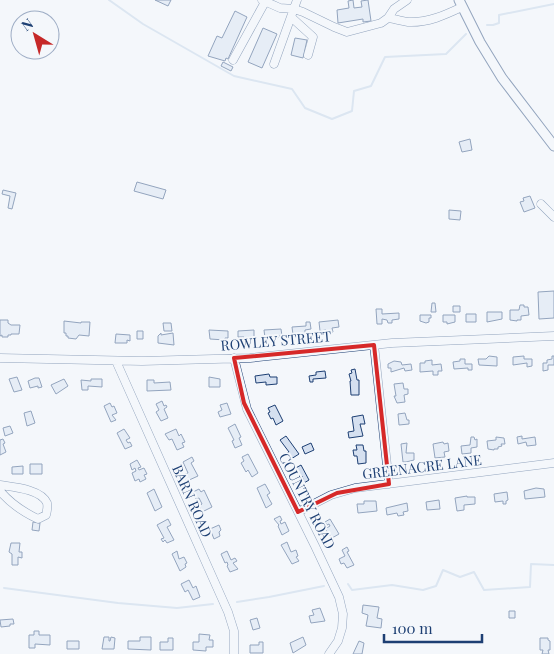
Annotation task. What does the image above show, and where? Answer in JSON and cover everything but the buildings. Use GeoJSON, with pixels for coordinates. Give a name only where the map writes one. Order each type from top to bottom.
{"type":"FeatureCollection","features":[{"type":"Feature","properties":{"kind":"main road"},"geometry":{"type":"LineString","coordinates":[[460,3],[480,42],[502,78],[554,146]]}},
{"type":"Feature","properties":{"kind":"street"},"geometry":{"type":"LineString","coordinates":[[274,64],[297,0]]}},
{"type":"Feature","properties":{"kind":"street"},"geometry":{"type":"LineString","coordinates":[[233,60],[264,1],[347,32],[381,23],[388,18],[394,9],[407,0]]}},
{"type":"Feature","properties":{"kind":"street"},"geometry":{"type":"LineString","coordinates":[[388,18],[408,22],[424,21],[443,16],[460,3]]}},
{"type":"Feature","properties":{"kind":"street"},"geometry":{"type":"LineString","coordinates":[[292,13],[313,37],[308,55]]}},
{"type":"Feature","properties":{"kind":"street"},"geometry":{"type":"LineString","coordinates":[[541,204],[554,217]]}},
{"type":"Feature","properties":{"kind":"street","name":"ROWLEY STREET"},"geometry":{"type":"LineString","coordinates":[[0,358],[116,361],[234,358],[374,345],[554,336]]}},
{"type":"Feature","properties":{"kind":"street"},"geometry":{"type":"LineString","coordinates":[[374,345],[389,484]]}},
{"type":"Feature","properties":{"kind":"street","name":"COUNTRY ROAD"},"geometry":{"type":"LineString","coordinates":[[234,358],[247,409],[336,588],[342,610],[343,624],[340,637],[329,654]]}},
{"type":"Feature","properties":{"kind":"street","name":"BARN ROAD"},"geometry":{"type":"LineString","coordinates":[[116,361],[228,612],[234,631],[234,654]]}},
{"type":"Feature","properties":{"kind":"street","name":"GREENACRE LANE"},"geometry":{"type":"LineString","coordinates":[[298,512],[336,492],[554,463]]}},
{"type":"Feature","properties":{"kind":"street"},"geometry":{"type":"LineString","coordinates":[[0,485],[36,493],[44,498],[48,505],[46,515],[38,519],[27,514],[12,504],[0,491]]}},
{"type":"Feature","properties":{"kind":"highlighted area"},"geometry":{"type":"Polygon","coordinates":[[[374,345],[389,484],[337,493],[298,512],[244,403],[234,358],[374,345]]]}},
{"type":"Feature","properties":{"kind":"waterway"},"geometry":{"type":"LineString","coordinates":[[109,0],[143,24],[234,76],[292,89],[305,108],[332,119],[352,111],[354,91],[371,86],[385,57],[446,54],[466,34]]}},
{"type":"Feature","properties":{"kind":"waterway"},"geometry":{"type":"LineString","coordinates":[[487,25],[499,23],[499,15],[554,4]]}},
{"type":"Feature","properties":{"kind":"waterway"},"geometry":{"type":"LineString","coordinates":[[348,584],[352,590],[392,585],[423,590],[436,586],[443,570],[460,577],[474,572],[484,590],[530,587],[531,564],[554,565]]}},
{"type":"Feature","properties":{"kind":"waterway"},"geometry":{"type":"LineString","coordinates":[[237,602],[324,586]]}},
{"type":"Feature","properties":{"kind":"waterway"},"geometry":{"type":"LineString","coordinates":[[4,588],[118,603],[177,608],[213,604]]}}]}
